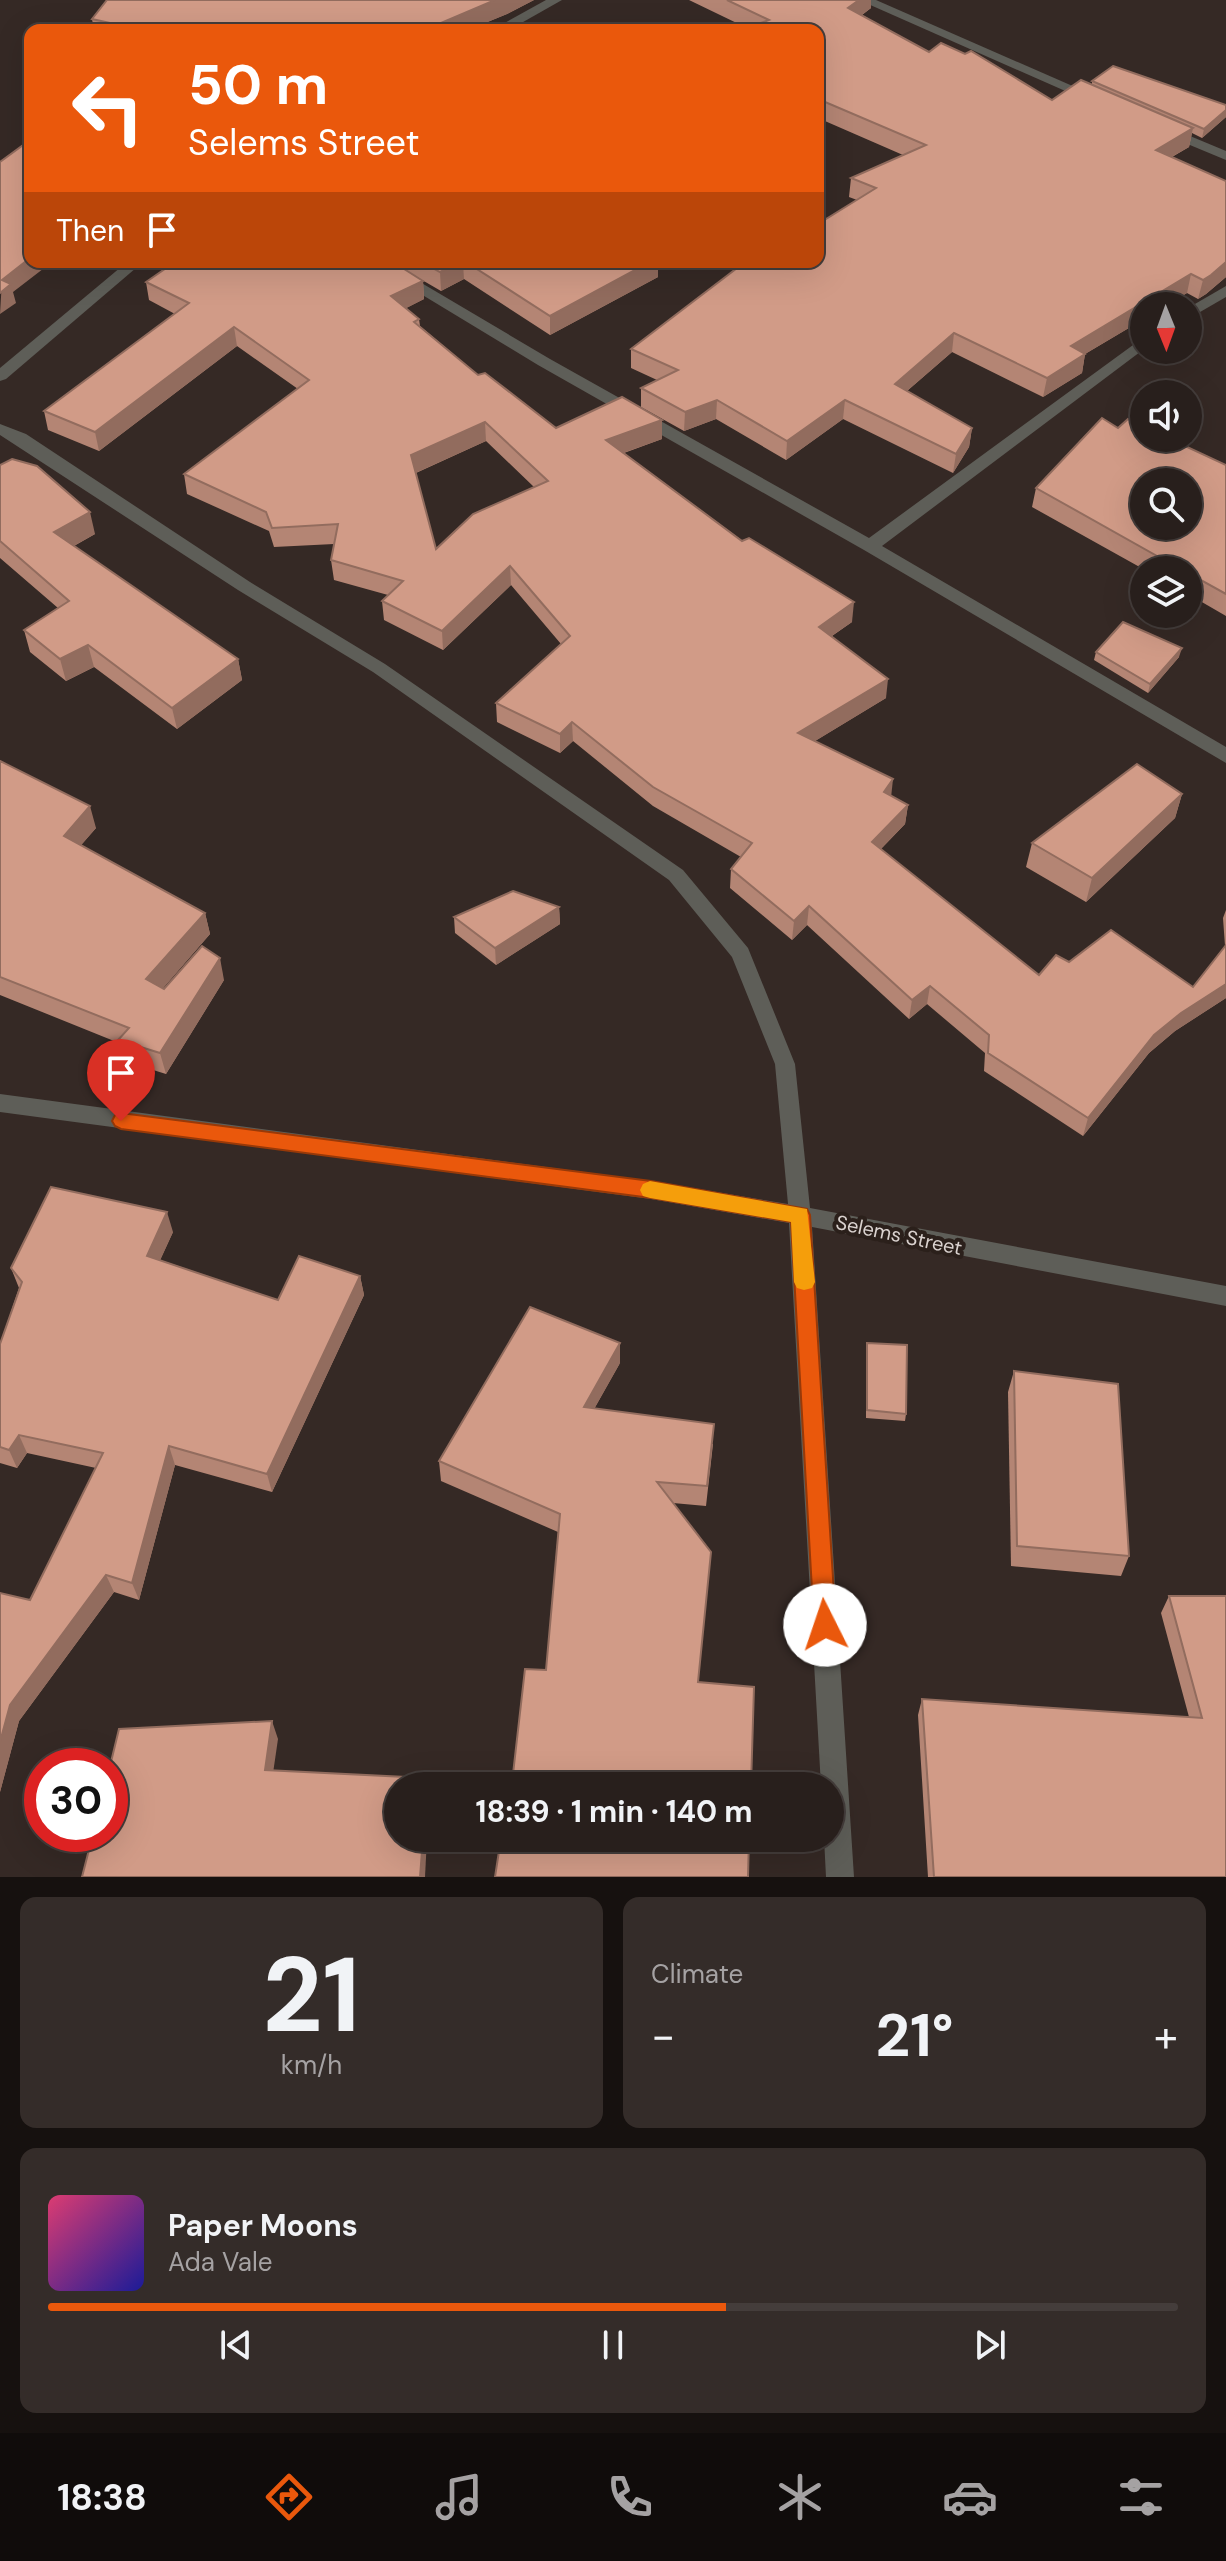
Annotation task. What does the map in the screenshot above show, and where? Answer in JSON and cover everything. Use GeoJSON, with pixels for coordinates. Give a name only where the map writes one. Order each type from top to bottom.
{"type":"FeatureCollection","features":[{"type":"Feature","properties":{"kind":"street"},"geometry":{"type":"LineString","coordinates":[[510,24],[556,0]]}},
{"type":"Feature","properties":{"kind":"street"},"geometry":{"type":"LineString","coordinates":[[865,0],[1111,106]]}},
{"type":"Feature","properties":{"kind":"street"},"geometry":{"type":"LineString","coordinates":[[1154,125],[1226,156]]}},
{"type":"Feature","properties":{"kind":"street"},"geometry":{"type":"LineString","coordinates":[[0,376],[129,268]]}},
{"type":"Feature","properties":{"kind":"street"},"geometry":{"type":"LineString","coordinates":[[385,268],[544,362],[870,546],[1226,756]]}},
{"type":"Feature","properties":{"kind":"street"},"geometry":{"type":"LineString","coordinates":[[1202,306],[1226,291]]}},
{"type":"Feature","properties":{"kind":"street"},"geometry":{"type":"LineString","coordinates":[[870,546],[1130,352]]}},
{"type":"Feature","properties":{"kind":"street"},"geometry":{"type":"LineString","coordinates":[[0,429],[20,438],[244,586],[379,668],[676,875],[741,953],[785,1064],[800,1215],[840,1877]]}},
{"type":"Feature","properties":{"kind":"street","name":"Selems Street"},"geometry":{"type":"LineString","coordinates":[[0,1103],[651,1190],[800,1215],[976,1251],[1226,1296]]}},
{"type":"Feature","properties":{"kind":"building"},"geometry":{"type":"Polygon","coordinates":[[[107,0],[495,0],[439,24],[109,24],[92,19],[107,0]]]}},
{"type":"Feature","properties":{"kind":"building"},"geometry":{"type":"Polygon","coordinates":[[[727,0],[859,0],[848,8],[929,52],[941,43],[965,54],[971,51],[1052,100],[1081,80],[1193,128],[1156,150],[1226,181],[1226,262],[1203,280],[1191,274],[1161,292],[1130,292],[1130,311],[1071,346],[1085,354],[1047,378],[954,333],[895,384],[972,428],[956,454],[845,400],[787,441],[717,400],[685,412],[641,388],[678,370],[631,349],[737,268],[824,268],[824,220],[876,188],[851,178],[926,145],[824,102],[824,24],[758,24],[769,20],[727,0]]]}},
{"type":"Feature","properties":{"kind":"building"},"geometry":{"type":"Polygon","coordinates":[[[1113,66],[1226,105],[1226,110],[1204,129],[1092,81],[1113,66]]]}},
{"type":"Feature","properties":{"kind":"building"},"geometry":{"type":"Polygon","coordinates":[[[24,144],[24,263],[2,280],[11,284],[0,293],[0,162],[24,144]]]}},
{"type":"Feature","properties":{"kind":"building"},"geometry":{"type":"Polygon","coordinates":[[[166,268],[402,268],[423,281],[391,296],[419,319],[414,322],[478,375],[485,373],[556,428],[622,397],[662,420],[606,440],[742,541],[749,538],[854,602],[819,627],[888,679],[798,733],[893,779],[884,792],[908,805],[872,842],[1039,975],[1056,955],[1069,962],[1111,930],[1193,987],[1226,945],[1226,984],[1154,1035],[1088,1118],[988,1053],[989,1035],[930,986],[912,1000],[809,906],[794,921],[731,869],[752,843],[653,787],[572,722],[560,734],[496,703],[570,636],[510,566],[442,631],[382,601],[403,581],[331,560],[338,524],[272,528],[266,512],[184,474],[309,380],[234,327],[95,432],[44,411],[189,303],[146,282],[166,268]],[[485,422],[411,455],[436,549],[473,514],[548,481],[485,422]]]}},
{"type":"Feature","properties":{"kind":"building"},"geometry":{"type":"Polygon","coordinates":[[[475,268],[639,268],[550,316],[475,268]]]}},
{"type":"Feature","properties":{"kind":"building"},"geometry":{"type":"Polygon","coordinates":[[[1102,418],[1118,428],[1130,420],[1130,452],[1198,452],[1226,465],[1226,594],[1202,581],[1202,556],[1157,556],[1036,488],[1102,418]]]}},
{"type":"Feature","properties":{"kind":"building"},"geometry":{"type":"Polygon","coordinates":[[[12,459],[37,466],[90,512],[54,532],[238,659],[172,708],[88,645],[60,659],[24,630],[69,601],[0,541],[0,465],[12,459]]]}},
{"type":"Feature","properties":{"kind":"building"},"geometry":{"type":"Polygon","coordinates":[[[1123,622],[1130,628],[1182,648],[1150,684],[1096,652],[1123,622]]]}},
{"type":"Feature","properties":{"kind":"building"},"geometry":{"type":"Polygon","coordinates":[[[0,761],[90,806],[64,836],[205,913],[146,979],[164,989],[202,946],[220,958],[160,1053],[118,1040],[129,1028],[0,977],[0,761]]]}},
{"type":"Feature","properties":{"kind":"building"},"geometry":{"type":"Polygon","coordinates":[[[1137,764],[1182,794],[1092,878],[1032,843],[1137,764]]]}},
{"type":"Feature","properties":{"kind":"building"},"geometry":{"type":"Polygon","coordinates":[[[513,891],[559,907],[495,948],[454,917],[513,891]]]}},
{"type":"Feature","properties":{"kind":"building"},"geometry":{"type":"Polygon","coordinates":[[[51,1187],[167,1212],[147,1256],[278,1300],[299,1256],[360,1276],[267,1474],[169,1446],[132,1583],[106,1575],[10,1705],[0,1742],[0,1593],[30,1600],[103,1453],[19,1435],[9,1450],[0,1447],[0,1344],[22,1282],[11,1268],[51,1187]]]}},
{"type":"Feature","properties":{"kind":"building"},"geometry":{"type":"Polygon","coordinates":[[[530,1307],[620,1343],[584,1407],[714,1424],[707,1486],[657,1482],[711,1552],[698,1682],[754,1687],[751,1772],[513,1772],[525,1669],[546,1670],[560,1514],[439,1461],[530,1307]]]}},
{"type":"Feature","properties":{"kind":"building"},"geometry":{"type":"Polygon","coordinates":[[[867,1343],[907,1345],[906,1414],[867,1410],[867,1343]]]}},
{"type":"Feature","properties":{"kind":"building"},"geometry":{"type":"Polygon","coordinates":[[[1014,1371],[1118,1384],[1129,1556],[1017,1546],[1014,1371]]]}},
{"type":"Feature","properties":{"kind":"building"},"geometry":{"type":"Polygon","coordinates":[[[1169,1596],[1226,1596],[1226,1877],[934,1877],[922,1699],[1202,1718],[1169,1596]]]}},
{"type":"Feature","properties":{"kind":"building"},"geometry":{"type":"Polygon","coordinates":[[[272,1721],[265,1770],[384,1776],[384,1852],[422,1852],[420,1877],[82,1877],[88,1852],[128,1852],[128,1748],[114,1748],[119,1729],[272,1721]]]}},
{"type":"Feature","properties":{"kind":"building"},"geometry":{"type":"Polygon","coordinates":[[[499,1852],[749,1852],[748,1877],[495,1877],[499,1852]]]}},
{"type":"Feature","properties":{"kind":"slow traffic"},"geometry":{"type":"LineString","coordinates":[[650,1190],[800,1215],[804,1282]]}},
{"type":"Feature","properties":{"kind":"route"},"geometry":{"type":"LineString","coordinates":[[121,1121],[651,1190],[800,1215],[825,1625]]}}]}
